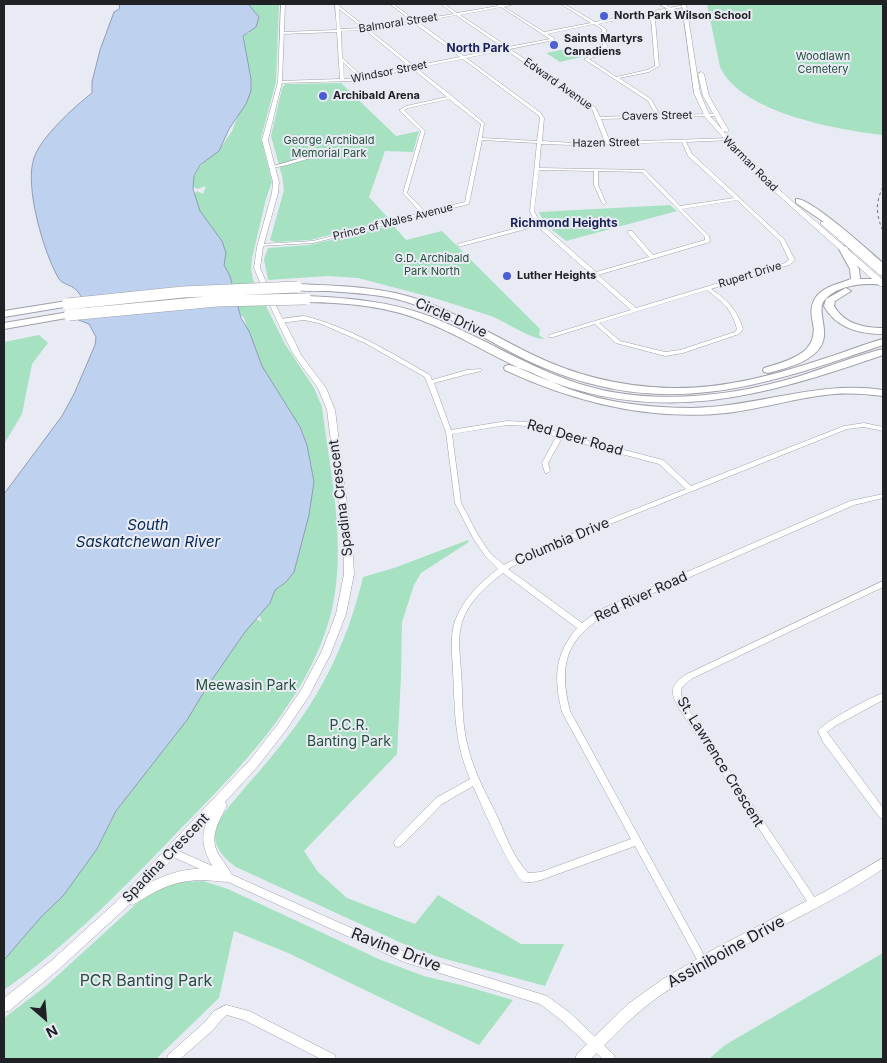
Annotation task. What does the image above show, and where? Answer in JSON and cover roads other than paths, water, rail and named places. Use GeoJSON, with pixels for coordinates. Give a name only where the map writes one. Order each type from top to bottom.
{"type":"FeatureCollection","features":[{"type":"Feature","properties":{"kind":"highway"},"geometry":{"type":"LineString","coordinates":[[799,201],[827,220],[883,267]]}},
{"type":"Feature","properties":{"kind":"highway"},"geometry":{"type":"LineString","coordinates":[[717,389],[732,381],[788,363],[811,351],[819,338],[820,329],[816,310],[819,299],[831,290],[855,281],[857,277],[844,249]]}},
{"type":"Feature","properties":{"kind":"highway"},"geometry":{"type":"LineString","coordinates":[[848,284],[882,282]]}},
{"type":"Feature","properties":{"kind":"highway"},"geometry":{"type":"LineString","coordinates":[[882,282],[870,287],[843,292],[834,297],[829,306],[834,314],[848,325],[870,331],[883,331]]}},
{"type":"Feature","properties":{"kind":"highway","name":"Circle Drive"},"geometry":{"type":"LineString","coordinates":[[4,314],[67,304],[183,292],[298,287],[356,289],[413,301],[451,316],[564,372],[598,381],[638,388],[669,390],[717,389],[772,377],[883,342]]}},
{"type":"Feature","properties":{"kind":"highway","name":"Circle Drive"},"geometry":{"type":"LineString","coordinates":[[4,326],[69,315],[181,304],[306,299],[376,305],[405,312],[439,325],[510,360],[557,380],[602,393],[648,400],[688,400],[746,393],[803,378],[883,352]]}},
{"type":"Feature","properties":{"kind":"highway"},"geometry":{"type":"LineString","coordinates":[[439,325],[532,380],[564,392],[619,406],[691,411],[736,408],[836,390],[861,390],[883,393]]}},
{"type":"Feature","properties":{"kind":"highway"},"geometry":{"type":"LineString","coordinates":[[660,410],[718,406],[757,399],[883,360]]}},
{"type":"Feature","properties":{"kind":"main road","name":"Warman Road"},"geometry":{"type":"LineString","coordinates":[[686,5],[706,96],[728,140],[799,201],[882,282]]}},
{"type":"Feature","properties":{"kind":"main road","name":"Warman Road"},"geometry":{"type":"LineString","coordinates":[[688,16],[697,93],[707,116],[759,175],[882,282]]}},
{"type":"Feature","properties":{"kind":"street","name":"Spadina Crescent"},"geometry":{"type":"LineString","coordinates":[[4,1006],[55,965],[119,907],[231,788],[276,734],[305,693],[326,653],[340,614],[349,574],[348,543],[331,410],[322,388],[298,355],[280,321],[257,268],[275,193],[276,182],[266,135],[280,82],[283,4]]}},
{"type":"Feature","properties":{"kind":"street"},"geometry":{"type":"LineString","coordinates":[[391,4],[540,114],[542,118],[532,211],[538,224],[636,310]]}},
{"type":"Feature","properties":{"kind":"street","name":"Edward Avenue"},"geometry":{"type":"LineString","coordinates":[[442,4],[594,108],[608,143]]}},
{"type":"Feature","properties":{"kind":"street","name":"Balmoral Street"},"geometry":{"type":"LineString","coordinates":[[282,33],[366,29],[513,4]]}},
{"type":"Feature","properties":{"kind":"street"},"geometry":{"type":"LineString","coordinates":[[562,4],[604,29],[605,52],[586,60],[650,100],[658,116]]}},
{"type":"Feature","properties":{"kind":"street"},"geometry":{"type":"LineString","coordinates":[[662,4],[688,16]]}},
{"type":"Feature","properties":{"kind":"street"},"geometry":{"type":"LineString","coordinates":[[337,5],[342,81]]}},
{"type":"Feature","properties":{"kind":"street","name":"Prince of Wales Avenue"},"geometry":{"type":"LineString","coordinates":[[261,245],[313,242],[467,203],[483,124],[337,5]]}},
{"type":"Feature","properties":{"kind":"street"},"geometry":{"type":"LineString","coordinates":[[499,5],[544,33],[686,5]]}},
{"type":"Feature","properties":{"kind":"street"},"geometry":{"type":"LineString","coordinates":[[616,78],[648,71],[657,66],[653,20],[643,14]]}},
{"type":"Feature","properties":{"kind":"street","name":"Windsor Street"},"geometry":{"type":"LineString","coordinates":[[280,82],[342,81],[362,78],[553,39],[544,33]]}},
{"type":"Feature","properties":{"kind":"street"},"geometry":{"type":"LineString","coordinates":[[341,59],[362,78]]}},
{"type":"Feature","properties":{"kind":"street"},"geometry":{"type":"LineString","coordinates":[[424,214],[405,193],[423,132],[402,110],[407,107],[451,97]]}},
{"type":"Feature","properties":{"kind":"street","name":"Cavers Street"},"geometry":{"type":"LineString","coordinates":[[598,118],[716,115]]}},
{"type":"Feature","properties":{"kind":"street","name":"Hazen Street"},"geometry":{"type":"LineString","coordinates":[[480,139],[608,143],[728,140]]}},
{"type":"Feature","properties":{"kind":"street","name":"Rupert Drive"},"geometry":{"type":"LineString","coordinates":[[551,336],[787,264],[792,260],[782,240],[690,155],[684,141]]}},
{"type":"Feature","properties":{"kind":"street"},"geometry":{"type":"LineString","coordinates":[[272,167],[290,164],[306,157],[326,152]]}},
{"type":"Feature","properties":{"kind":"street"},"geometry":{"type":"LineString","coordinates":[[537,169],[643,171],[707,237],[708,241],[596,274]]}},
{"type":"Feature","properties":{"kind":"street"},"geometry":{"type":"LineString","coordinates":[[596,170],[596,185],[604,203]]}},
{"type":"Feature","properties":{"kind":"street"},"geometry":{"type":"LineString","coordinates":[[679,208],[737,199]]}},
{"type":"Feature","properties":{"kind":"street"},"geometry":{"type":"LineString","coordinates":[[460,245],[538,224]]}},
{"type":"Feature","properties":{"kind":"street"},"geometry":{"type":"LineString","coordinates":[[630,232],[652,257]]}},
{"type":"Feature","properties":{"kind":"street"},"geometry":{"type":"LineString","coordinates":[[595,322],[618,342],[665,354],[681,352],[737,333],[740,329],[735,312],[731,306],[707,288]]}},
{"type":"Feature","properties":{"kind":"street"},"geometry":{"type":"LineString","coordinates":[[280,321],[304,318],[322,322],[367,342],[428,376],[450,432],[458,503],[464,518],[488,555],[502,569],[581,627]]}},
{"type":"Feature","properties":{"kind":"street"},"geometry":{"type":"LineString","coordinates":[[431,382],[479,370]]}},
{"type":"Feature","properties":{"kind":"street","name":"Red Deer Road"},"geometry":{"type":"LineString","coordinates":[[450,432],[521,423],[538,427],[560,436],[661,462],[690,489]]}},
{"type":"Feature","properties":{"kind":"street","name":"Columbia Drive"},"geometry":{"type":"LineString","coordinates":[[636,841],[541,876],[526,878],[515,866],[466,756],[460,724],[456,642],[459,622],[467,604],[502,569],[536,551],[846,427],[864,425],[883,429]]}},
{"type":"Feature","properties":{"kind":"street"},"geometry":{"type":"LineString","coordinates":[[547,471],[546,463],[560,436]]}},
{"type":"Feature","properties":{"kind":"street","name":"Red River Road"},"geometry":{"type":"LineString","coordinates":[[702,962],[566,712],[561,694],[562,658],[573,636],[581,627],[607,610],[852,503],[883,496]]}},
{"type":"Feature","properties":{"kind":"street","name":"St. Lawrence Crescent"},"geometry":{"type":"LineString","coordinates":[[814,904],[683,708],[676,688],[679,682],[690,676],[883,584]]}},
{"type":"Feature","properties":{"kind":"street"},"geometry":{"type":"LineString","coordinates":[[883,696],[822,731],[826,740],[883,815]]}},
{"type":"Feature","properties":{"kind":"street"},"geometry":{"type":"LineString","coordinates":[[398,843],[439,801],[476,780]]}},
{"type":"Feature","properties":{"kind":"street"},"geometry":{"type":"LineString","coordinates":[[226,876],[211,855],[207,837],[211,821],[231,788]]}},
{"type":"Feature","properties":{"kind":"street","name":"Ravine Drive"},"geometry":{"type":"LineString","coordinates":[[172,852],[404,956],[543,1000],[566,1016],[610,1059]]}},
{"type":"Feature","properties":{"kind":"street","name":"Assiniboine Drive"},"geometry":{"type":"LineString","coordinates":[[582,1059],[638,1005],[659,988],[702,962],[814,904],[883,863]]}},
{"type":"Feature","properties":{"kind":"street"},"geometry":{"type":"LineString","coordinates":[[119,907],[148,888],[177,876],[203,873],[226,876]]}},
{"type":"Feature","properties":{"kind":"street"},"geometry":{"type":"LineString","coordinates":[[172,1059],[209,1026],[218,1015],[226,1010],[245,1015],[331,1059]]}},
{"type":"Feature","properties":{"kind":"water","name":"South Saskatchewan River"},"geometry":{"type":"Polygon","coordinates":[[[120,4],[248,4],[259,17],[256,27],[243,36],[251,79],[251,91],[246,104],[229,129],[219,151],[200,165],[194,176],[193,189],[200,211],[222,241],[226,253],[224,265],[230,276],[241,318],[249,331],[262,366],[300,427],[307,445],[314,482],[309,515],[294,572],[286,582],[275,590],[270,603],[245,632],[187,720],[116,811],[97,849],[63,896],[41,917],[4,960],[4,494],[62,416],[74,394],[95,345],[96,337],[89,324],[76,319],[82,298],[76,290],[59,279],[47,253],[37,220],[32,170],[34,158],[43,141],[68,114],[92,93],[92,82],[100,50],[114,12],[119,9],[120,4]]]}},
{"type":"Feature","properties":{"kind":"railway"},"geometry":{"type":"LineString","coordinates":[[883,187],[877,209],[883,231]]}},
{"type":"Feature","properties":{"kind":"place","name":"North Park Wilson School"},"geometry":{"type":"Point","coordinates":[604,16]}},
{"type":"Feature","properties":{"kind":"place","name":"Saints Martyrs Canadiens"},"geometry":{"type":"Point","coordinates":[554,45]}},
{"type":"Feature","properties":{"kind":"place","name":"Archibald Arena"},"geometry":{"type":"Point","coordinates":[323,96]}},
{"type":"Feature","properties":{"kind":"place","name":"Luther Heights"},"geometry":{"type":"Point","coordinates":[507,276]}},
{"type":"Feature","properties":{"kind":"district","name":"North Park"},"geometry":{"type":"Point","coordinates":[478,48]}},
{"type":"Feature","properties":{"kind":"district","name":"Richmond Heights"},"geometry":{"type":"Point","coordinates":[564,223]}},
{"type":"Feature","properties":{"kind":"park label","name":"Woodlawn Cemetery"},"geometry":{"type":"Point","coordinates":[823,63]}},
{"type":"Feature","properties":{"kind":"park label","name":"George Archibald Memorial Park"},"geometry":{"type":"Point","coordinates":[329,147]}},
{"type":"Feature","properties":{"kind":"park label","name":"G.D. Archibald Park North"},"geometry":{"type":"Point","coordinates":[432,265]}},
{"type":"Feature","properties":{"kind":"park label","name":"Meewasin Park"},"geometry":{"type":"Point","coordinates":[246,686]}},
{"type":"Feature","properties":{"kind":"park label","name":"P.C.R. Banting Park"},"geometry":{"type":"Point","coordinates":[349,734]}},
{"type":"Feature","properties":{"kind":"park label","name":"PCR Banting Park"},"geometry":{"type":"Point","coordinates":[146,981]}}]}
